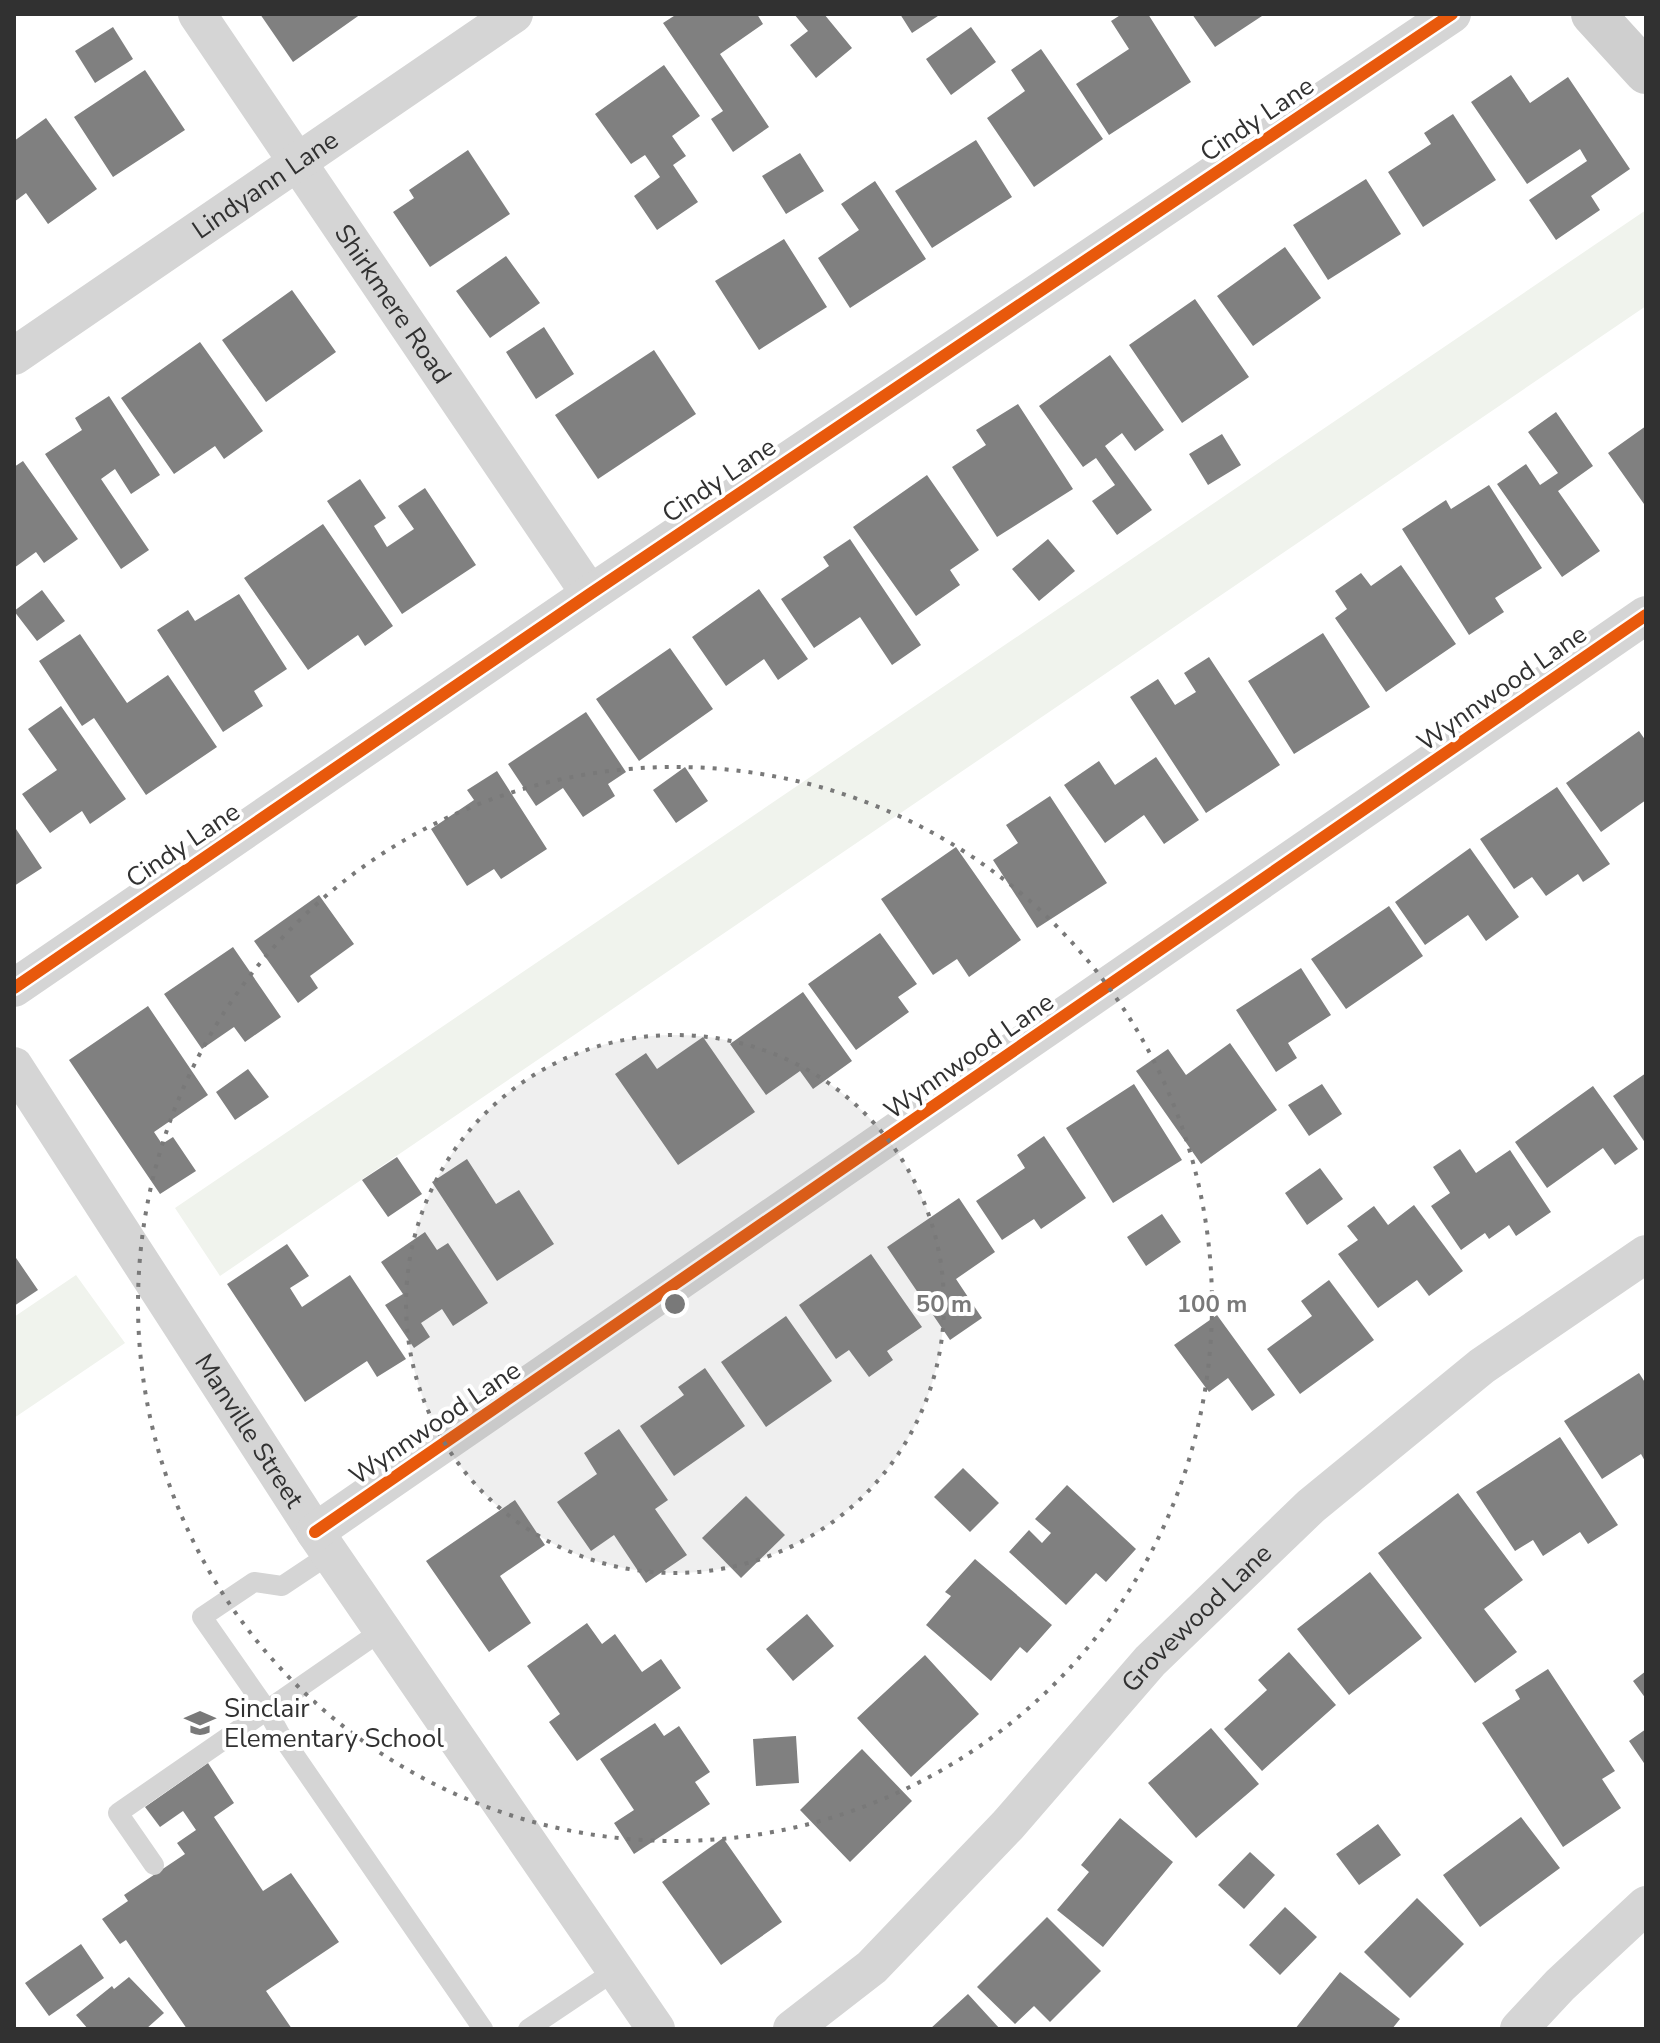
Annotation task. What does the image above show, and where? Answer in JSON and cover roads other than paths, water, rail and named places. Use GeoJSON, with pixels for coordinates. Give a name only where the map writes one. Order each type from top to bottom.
{"type":"FeatureCollection","features":[{"type":"Feature","properties":{"kind":"main road"},"geometry":{"type":"LineString","coordinates":[[1593,14],[1646,72]]}},
{"type":"Feature","properties":{"kind":"street","name":"Shirkmere Road"},"geometry":{"type":"LineString","coordinates":[[197,14],[590,594]]}},
{"type":"Feature","properties":{"kind":"street","name":"Lindyann Lane"},"geometry":{"type":"LineString","coordinates":[[14,356],[514,14]]}},
{"type":"Feature","properties":{"kind":"street","name":"Cindy Lane"},"geometry":{"type":"LineString","coordinates":[[14,988],[590,594],[1452,14]]}},
{"type":"Feature","properties":{"kind":"street","name":"Wynnwood Lane"},"geometry":{"type":"LineString","coordinates":[[323,1543],[1646,615]]}},
{"type":"Feature","properties":{"kind":"street","name":"Manville Street"},"geometry":{"type":"LineString","coordinates":[[14,1066],[323,1543],[656,2029]]}},
{"type":"Feature","properties":{"kind":"street","name":"Grovewood Lane"},"geometry":{"type":"LineString","coordinates":[[792,2029],[872,1967],[1008,1825],[1150,1661],[1311,1506],[1482,1366],[1646,1254]]}},
{"type":"Feature","properties":{"kind":"street"},"geometry":{"type":"LineString","coordinates":[[1519,2029],[1560,1985],[1646,1905]]}},
{"type":"Feature","properties":{"kind":"lane"},"geometry":{"type":"LineString","coordinates":[[323,1543],[282,1586],[254,1582],[202,1617],[230,1653],[280,1734],[483,2029]]}},
{"type":"Feature","properties":{"kind":"lane"},"geometry":{"type":"LineString","coordinates":[[154,1865],[118,1813],[384,1629]]}},
{"type":"Feature","properties":{"kind":"lane"},"geometry":{"type":"LineString","coordinates":[[528,2029],[616,1970]]}},
{"type":"Feature","properties":{"kind":"place","name":"Sinclair Elementary School"},"geometry":{"type":"Point","coordinates":[200,1723]}}]}
